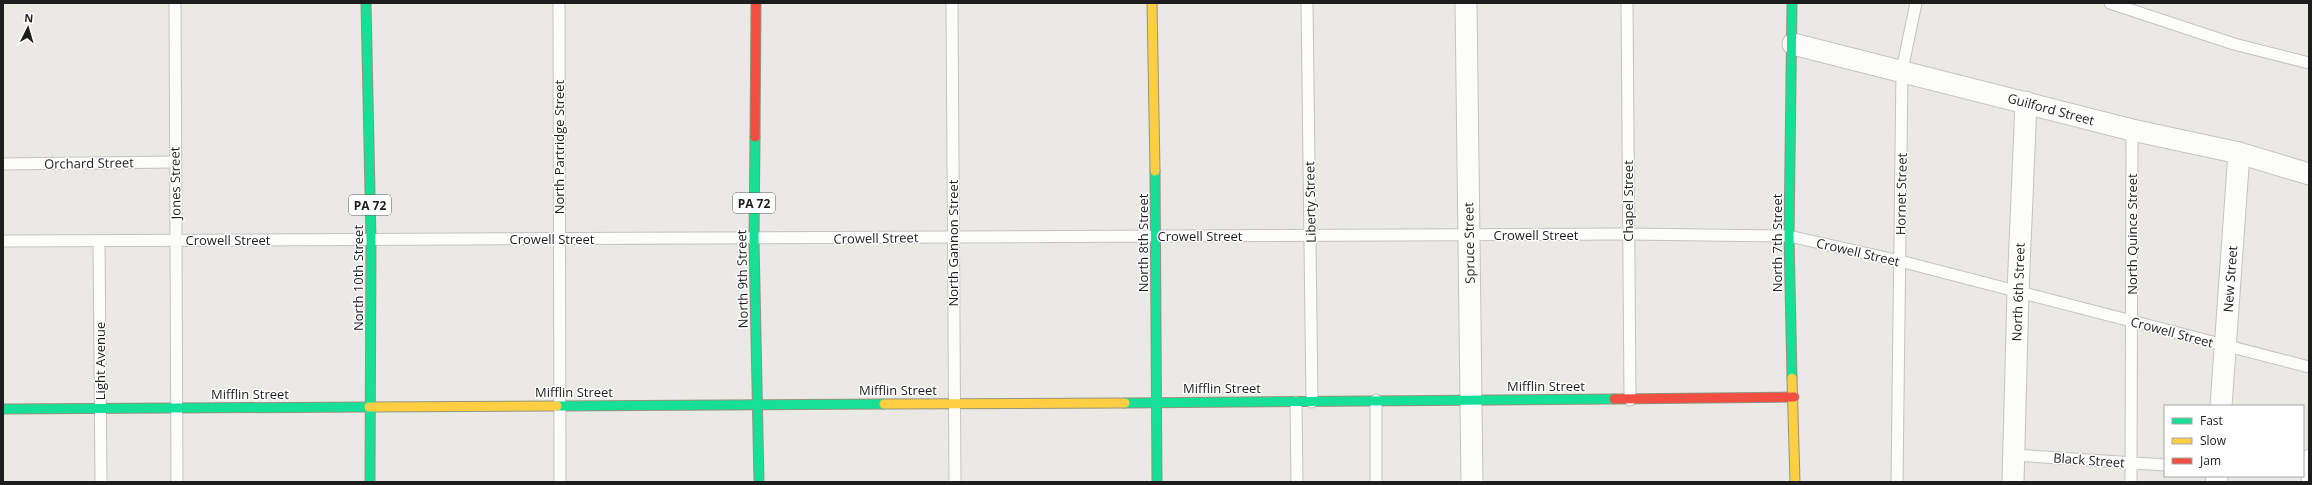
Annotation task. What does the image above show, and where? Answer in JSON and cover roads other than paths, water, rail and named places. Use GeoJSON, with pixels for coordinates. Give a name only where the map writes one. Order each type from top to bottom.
{"type":"FeatureCollection","features":[{"type":"Feature","properties":{"kind":"street","name":"North 10th Street"},"geometry":{"type":"LineString","coordinates":[[366,3],[371,240],[370,482]]}},
{"type":"Feature","properties":{"kind":"street","name":"North 9th Street"},"geometry":{"type":"LineString","coordinates":[[756,3],[754,240],[760,482]]}},
{"type":"Feature","properties":{"kind":"street","name":"North 8th Street"},"geometry":{"type":"LineString","coordinates":[[1152,3],[1156,236],[1156,482]]}},
{"type":"Feature","properties":{"kind":"street","name":"Spruce Street"},"geometry":{"type":"LineString","coordinates":[[1466,3],[1472,482]]}},
{"type":"Feature","properties":{"kind":"street","name":"North 7th Street"},"geometry":{"type":"LineString","coordinates":[[1792,3],[1793,44],[1789,236],[1796,482]]}},
{"type":"Feature","properties":{"kind":"street","name":"Guilford Street"},"geometry":{"type":"LineString","coordinates":[[1793,44],[1902,70],[2132,130],[2239,153],[2309,174]]}},
{"type":"Feature","properties":{"kind":"street","name":"North 6th Street"},"geometry":{"type":"LineString","coordinates":[[2013,482],[2018,292],[2026,102]]}},
{"type":"Feature","properties":{"kind":"street","name":"New Street"},"geometry":{"type":"LineString","coordinates":[[2221,405],[2239,153]]}},
{"type":"Feature","properties":{"kind":"street","name":"Mifflin Street"},"geometry":{"type":"LineString","coordinates":[[3,409],[954,402],[1312,402],[1471,399],[1630,400],[1794,397]]}},
{"type":"Feature","properties":{"kind":"lane","name":"Jones Street"},"geometry":{"type":"LineString","coordinates":[[175,3],[177,482]]}},
{"type":"Feature","properties":{"kind":"lane","name":"North Partridge Street"},"geometry":{"type":"LineString","coordinates":[[559,3],[560,482]]}},
{"type":"Feature","properties":{"kind":"lane","name":"North Gannon Street"},"geometry":{"type":"LineString","coordinates":[[952,3],[955,482]]}},
{"type":"Feature","properties":{"kind":"lane","name":"Liberty Street"},"geometry":{"type":"LineString","coordinates":[[1307,3],[1312,402]]}},
{"type":"Feature","properties":{"kind":"lane","name":"Chapel Street"},"geometry":{"type":"LineString","coordinates":[[1627,3],[1630,400]]}},
{"type":"Feature","properties":{"kind":"lane","name":"Hornet Street"},"geometry":{"type":"LineString","coordinates":[[1897,482],[1902,70],[1916,3]]}},
{"type":"Feature","properties":{"kind":"lane"},"geometry":{"type":"LineString","coordinates":[[2110,3],[2234,44],[2309,63]]}},
{"type":"Feature","properties":{"kind":"lane","name":"North Quince Street"},"geometry":{"type":"LineString","coordinates":[[2131,482],[2132,130]]}},
{"type":"Feature","properties":{"kind":"lane","name":"Orchard Street"},"geometry":{"type":"LineString","coordinates":[[3,164],[175,162]]}},
{"type":"Feature","properties":{"kind":"lane","name":"Crowell Street"},"geometry":{"type":"LineString","coordinates":[[3,242],[560,239],[754,240],[953,237],[1628,234],[1789,236],[1900,261],[2309,367]]}},
{"type":"Feature","properties":{"kind":"lane","name":"Light Avenue"},"geometry":{"type":"LineString","coordinates":[[100,241],[101,482]]}},
{"type":"Feature","properties":{"kind":"lane"},"geometry":{"type":"LineString","coordinates":[[1376,400],[1376,482]]}},
{"type":"Feature","properties":{"kind":"lane"},"geometry":{"type":"LineString","coordinates":[[1296,402],[1298,482]]}},
{"type":"Feature","properties":{"kind":"lane","name":"Black Street"},"geometry":{"type":"LineString","coordinates":[[2014,455],[2164,465]]}},
{"type":"Feature","properties":{"kind":"lane"},"geometry":{"type":"LineString","coordinates":[[2307,476],[2309,455]]}}]}
